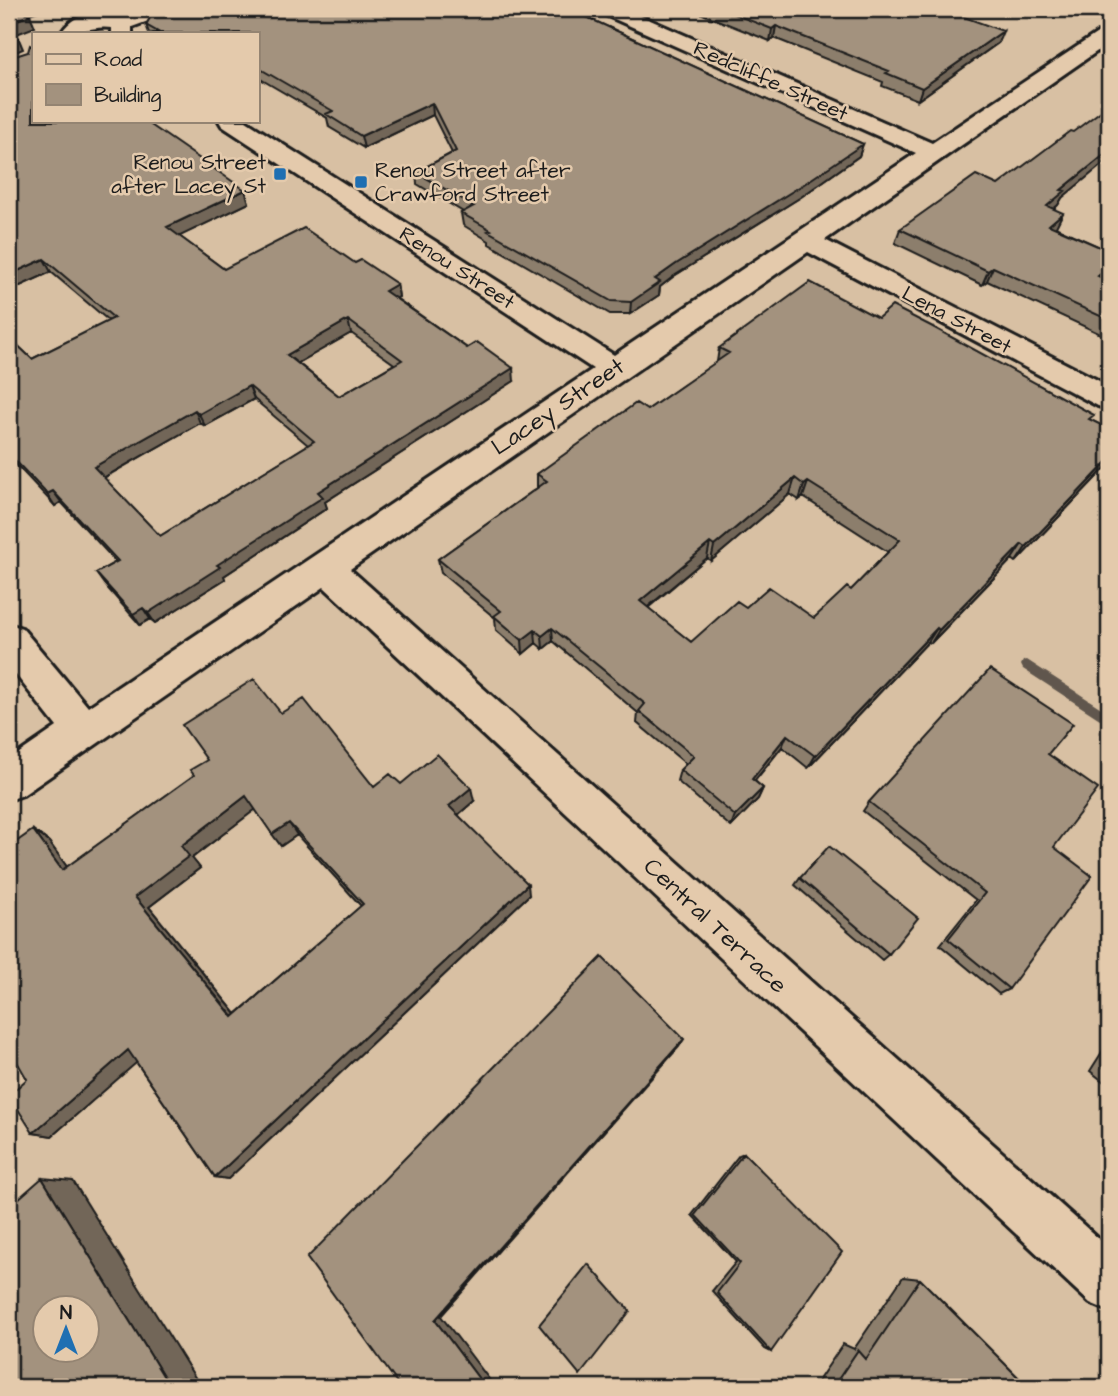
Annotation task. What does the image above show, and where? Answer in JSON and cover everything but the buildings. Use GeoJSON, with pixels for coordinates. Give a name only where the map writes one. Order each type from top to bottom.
{"type":"FeatureCollection","features":[{"type":"Feature","properties":{"kind":"street"},"geometry":{"type":"LineString","coordinates":[[73,24],[110,20],[122,29],[163,9]]}},
{"type":"Feature","properties":{"kind":"street","name":"Redcliffe Street"},"geometry":{"type":"LineString","coordinates":[[608,9],[935,153]]}},
{"type":"Feature","properties":{"kind":"street","name":"Lacey Street"},"geometry":{"type":"LineString","coordinates":[[9,782],[323,565],[1109,34]]}},
{"type":"Feature","properties":{"kind":"street","name":"Renou Street"},"geometry":{"type":"LineString","coordinates":[[232,122],[614,369]]}},
{"type":"Feature","properties":{"kind":"street","name":"Lena Street"},"geometry":{"type":"LineString","coordinates":[[805,240],[1109,399]]}},
{"type":"Feature","properties":{"kind":"street","name":"Central Terrace"},"geometry":{"type":"LineString","coordinates":[[323,565],[1109,1284]]}},
{"type":"Feature","properties":{"kind":"street"},"geometry":{"type":"LineString","coordinates":[[9,639],[83,731]]}},
{"type":"Feature","properties":{"kind":"waterway"},"geometry":{"type":"LineString","coordinates":[[1027,665],[1109,720]]}},
{"type":"Feature","properties":{"kind":"place","name":"Renou Street after Lacey St"},"geometry":{"type":"Point","coordinates":[280,174]}},
{"type":"Feature","properties":{"kind":"place","name":"Renou Street after Crawford Street"},"geometry":{"type":"Point","coordinates":[361,182]}}]}
